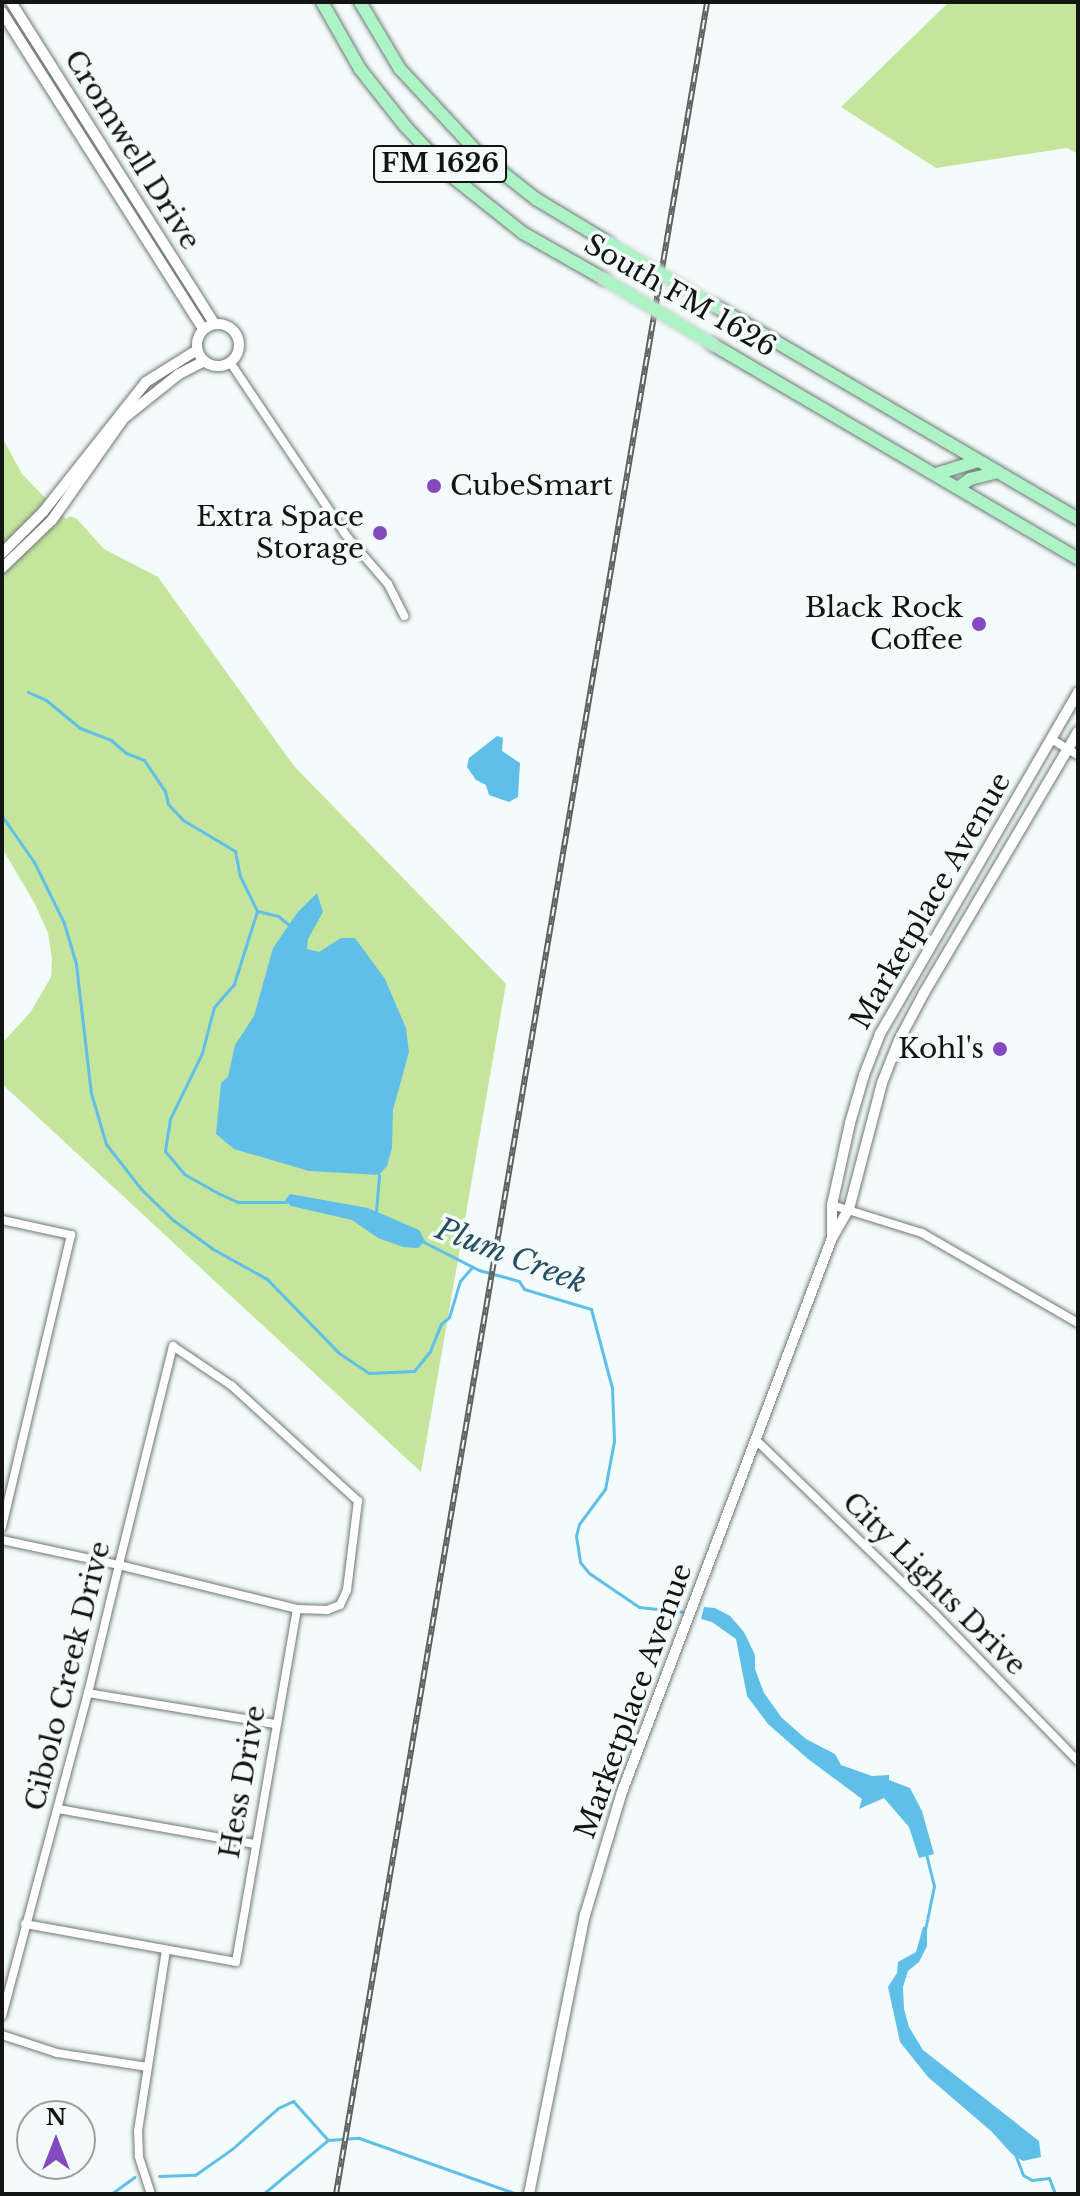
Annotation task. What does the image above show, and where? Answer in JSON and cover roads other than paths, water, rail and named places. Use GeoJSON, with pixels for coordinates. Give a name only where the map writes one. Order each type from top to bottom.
{"type":"FeatureCollection","features":[{"type":"Feature","properties":{"kind":"main road","name":"South FM 1626"},"geometry":{"type":"LineString","coordinates":[[322,2],[360,69],[405,126],[454,178],[523,233],[1078,559]]}},
{"type":"Feature","properties":{"kind":"main road","name":"South FM 1626"},"geometry":{"type":"LineString","coordinates":[[360,2],[400,69],[479,154],[536,199],[1078,519]]}},
{"type":"Feature","properties":{"kind":"main road"},"geometry":{"type":"LineString","coordinates":[[936,474],[978,461]]}},
{"type":"Feature","properties":{"kind":"main road"},"geometry":{"type":"LineString","coordinates":[[959,487],[970,479],[998,472]]}},
{"type":"Feature","properties":{"kind":"street","name":"Cromwell Drive"},"geometry":{"type":"LineString","coordinates":[[11,2],[214,323]]}},
{"type":"Feature","properties":{"kind":"street","name":"Cromwell Drive"},"geometry":{"type":"LineString","coordinates":[[2,12],[203,329]]}},
{"type":"Feature","properties":{"kind":"street"},"geometry":{"type":"LineString","coordinates":[[214,323],[227,325],[239,339],[238,352],[230,362],[217,366],[204,361],[197,350],[197,339],[203,329],[214,323]]}},
{"type":"Feature","properties":{"kind":"street"},"geometry":{"type":"LineString","coordinates":[[2,553],[43,512],[146,382],[197,350]]}},
{"type":"Feature","properties":{"kind":"street"},"geometry":{"type":"LineString","coordinates":[[2,568],[52,520],[124,418],[179,374],[204,361]]}},
{"type":"Feature","properties":{"kind":"street"},"geometry":{"type":"LineString","coordinates":[[230,362],[345,534],[388,584],[404,616]]}},
{"type":"Feature","properties":{"kind":"street","name":"Marketplace Avenue"},"geometry":{"type":"LineString","coordinates":[[832,1238],[832,1205],[864,1075],[880,1034],[1078,692]]}},
{"type":"Feature","properties":{"kind":"street","name":"Marketplace Avenue"},"geometry":{"type":"LineString","coordinates":[[529,2194],[585,1915],[622,1792],[832,1238],[849,1209],[882,1083],[899,1040],[1073,752],[1078,732]]}},
{"type":"Feature","properties":{"kind":"street"},"geometry":{"type":"LineString","coordinates":[[1051,739],[1073,752]]}},
{"type":"Feature","properties":{"kind":"street"},"geometry":{"type":"LineString","coordinates":[[832,1205],[922,1233],[1078,1323]]}},
{"type":"Feature","properties":{"kind":"street"},"geometry":{"type":"LineString","coordinates":[[2,1220],[71,1235],[2,1527]]}},
{"type":"Feature","properties":{"kind":"street","name":"Cibolo Creek Drive"},"geometry":{"type":"LineString","coordinates":[[2,2016],[88,1693],[173,1346],[232,1386],[358,1501],[347,1590],[340,1605],[327,1610],[297,1609]]}},
{"type":"Feature","properties":{"kind":"street","name":"City Lights Drive"},"geometry":{"type":"LineString","coordinates":[[757,1441],[923,1602],[1078,1761]]}},
{"type":"Feature","properties":{"kind":"street"},"geometry":{"type":"LineString","coordinates":[[2,1540],[297,1609]]}},
{"type":"Feature","properties":{"kind":"street","name":"Hess Drive"},"geometry":{"type":"LineString","coordinates":[[166,1950],[236,1962],[297,1609]]}},
{"type":"Feature","properties":{"kind":"street"},"geometry":{"type":"LineString","coordinates":[[88,1693],[275,1724]]}},
{"type":"Feature","properties":{"kind":"street"},"geometry":{"type":"LineString","coordinates":[[58,1809],[255,1844]]}},
{"type":"Feature","properties":{"kind":"street"},"geometry":{"type":"LineString","coordinates":[[25,1924],[166,1950],[138,2131],[139,2156],[151,2194]]}},
{"type":"Feature","properties":{"kind":"street"},"geometry":{"type":"LineString","coordinates":[[2,2035],[57,2053],[147,2067]]}},
{"type":"Feature","properties":{"kind":"water"},"geometry":{"type":"Polygon","coordinates":[[[497,736],[503,738],[502,751],[520,763],[518,797],[509,802],[489,795],[486,785],[476,780],[467,767],[469,758],[497,736]]]}},
{"type":"Feature","properties":{"kind":"water"},"geometry":{"type":"Polygon","coordinates":[[[317,893],[323,912],[308,939],[307,949],[319,952],[341,938],[355,938],[385,979],[406,1028],[409,1052],[393,1110],[392,1148],[387,1166],[379,1175],[309,1171],[234,1149],[216,1134],[221,1083],[228,1077],[235,1045],[254,1016],[273,948],[297,913],[317,893]]]}},
{"type":"Feature","properties":{"kind":"water"},"geometry":{"type":"Polygon","coordinates":[[[290,1194],[368,1208],[419,1230],[425,1241],[418,1248],[403,1247],[378,1238],[352,1220],[291,1206],[285,1200],[290,1194]]]}},
{"type":"Feature","properties":{"kind":"water"},"geometry":{"type":"Polygon","coordinates":[[[704,1607],[715,1608],[730,1616],[744,1632],[755,1655],[755,1669],[764,1693],[782,1718],[806,1739],[835,1754],[841,1765],[872,1776],[889,1775],[889,1780],[910,1788],[922,1811],[934,1854],[919,1858],[909,1827],[884,1798],[859,1809],[862,1799],[808,1759],[768,1724],[747,1696],[736,1639],[712,1622],[701,1619],[704,1607]]]}},
{"type":"Feature","properties":{"kind":"water"},"geometry":{"type":"Polygon","coordinates":[[[927,1926],[927,1946],[919,1962],[908,1971],[903,1987],[909,2027],[923,2050],[1039,2141],[1041,2157],[1023,2161],[1012,2154],[991,2131],[928,2077],[900,2042],[888,1987],[897,1973],[898,1962],[916,1952],[923,1927],[927,1926]]]}},
{"type":"Feature","properties":{"kind":"waterway","name":"Plum Creek"},"geometry":{"type":"LineString","coordinates":[[28,692],[46,700],[80,728],[111,740],[126,753],[144,760],[165,791],[168,804],[183,820],[235,851],[240,876],[257,911],[234,984],[214,1007],[202,1053],[170,1119],[165,1151],[184,1174],[238,1202],[286,1202]]}},
{"type":"Feature","properties":{"kind":"waterway"},"geometry":{"type":"LineString","coordinates":[[2,816],[34,862],[64,923],[76,964],[91,1093],[106,1144],[141,1189],[173,1220],[213,1249],[267,1279],[339,1353],[369,1373],[414,1371],[430,1351],[441,1324],[449,1317],[460,1281],[472,1267]]}},
{"type":"Feature","properties":{"kind":"waterway"},"geometry":{"type":"LineString","coordinates":[[257,911],[278,916],[288,924]]}},
{"type":"Feature","properties":{"kind":"waterway"},"geometry":{"type":"LineString","coordinates":[[376,1211],[379,1175]]}},
{"type":"Feature","properties":{"kind":"waterway","name":"Plum Creek"},"geometry":{"type":"LineString","coordinates":[[422,1241],[479,1270],[519,1281],[524,1289],[591,1309],[612,1388],[614,1441],[605,1489],[579,1524],[576,1536],[580,1562],[589,1573],[639,1607],[685,1612]]}},
{"type":"Feature","properties":{"kind":"waterway","name":"Plum Creek"},"geometry":{"type":"LineString","coordinates":[[925,1930],[934,1886],[926,1854]]}},
{"type":"Feature","properties":{"kind":"waterway"},"geometry":{"type":"LineString","coordinates":[[159,2176],[195,2175],[232,2149],[278,2108],[293,2101],[328,2140]]}},
{"type":"Feature","properties":{"kind":"waterway"},"geometry":{"type":"LineString","coordinates":[[263,2194],[328,2140],[359,2138],[517,2194]]}},
{"type":"Feature","properties":{"kind":"waterway","name":"Plum Creek"},"geometry":{"type":"LineString","coordinates":[[1015,2154],[1023,2175],[1032,2180],[1049,2178],[1055,2194]]}},
{"type":"Feature","properties":{"kind":"waterway"},"geometry":{"type":"LineString","coordinates":[[111,2194],[134,2177]]}},
{"type":"Feature","properties":{"kind":"railway"},"geometry":{"type":"LineString","coordinates":[[336,2194],[707,2]]}},
{"type":"Feature","properties":{"kind":"place","name":"CubeSmart"},"geometry":{"type":"Point","coordinates":[434,486]}},
{"type":"Feature","properties":{"kind":"place","name":"Extra Space Storage"},"geometry":{"type":"Point","coordinates":[380,533]}},
{"type":"Feature","properties":{"kind":"place","name":"Black Rock Coffee"},"geometry":{"type":"Point","coordinates":[979,624]}},
{"type":"Feature","properties":{"kind":"place","name":"Kohl's"},"geometry":{"type":"Point","coordinates":[1000,1049]}}]}
